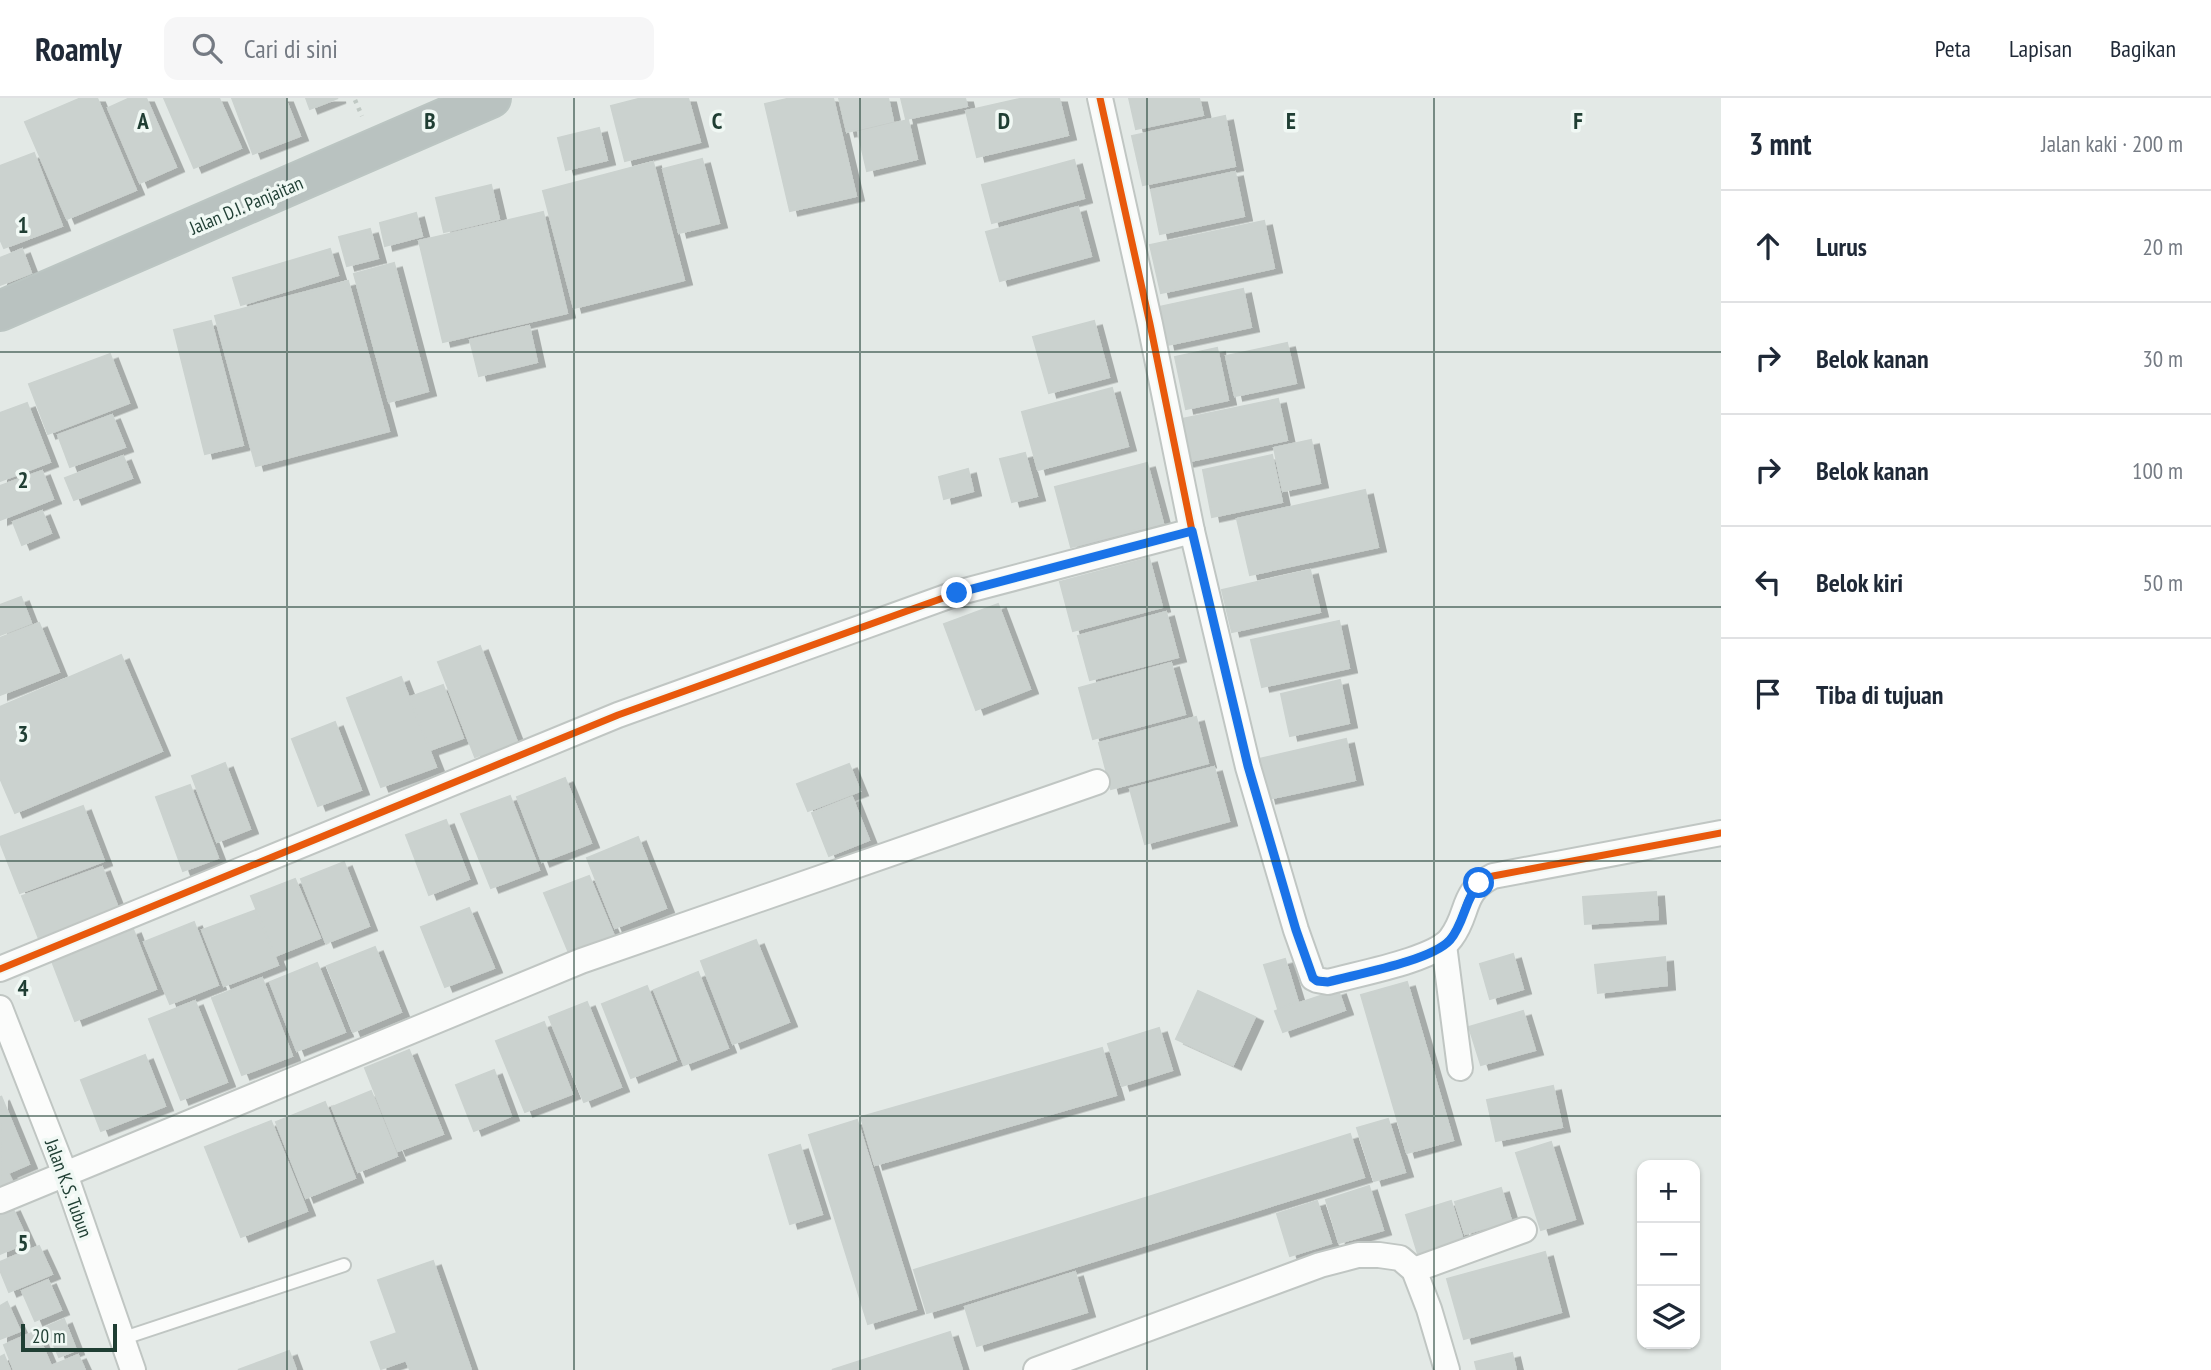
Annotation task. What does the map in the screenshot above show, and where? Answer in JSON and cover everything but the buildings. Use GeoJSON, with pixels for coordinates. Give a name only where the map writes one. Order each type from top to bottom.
{"type":"FeatureCollection","features":[{"type":"Feature","properties":{"kind":"highway","name":"Jalan D.I. Panjaitan"},"geometry":{"type":"LineString","coordinates":[[0,311],[491,98]]}},
{"type":"Feature","properties":{"kind":"street"},"geometry":{"type":"LineString","coordinates":[[1100,98],[1192,531],[1248,766],[1310,973],[1317,981],[1328,982],[1404,962],[1444,945],[1456,929],[1471,892],[1479,883],[1493,876],[1721,833]]}},
{"type":"Feature","properties":{"kind":"street"},"geometry":{"type":"LineString","coordinates":[[0,969],[618,715],[957,593],[1192,531]]}},
{"type":"Feature","properties":{"kind":"street"},"geometry":{"type":"LineString","coordinates":[[0,1201],[581,961],[1097,782]]}},
{"type":"Feature","properties":{"kind":"street"},"geometry":{"type":"LineString","coordinates":[[1444,945],[1460,1068]]}},
{"type":"Feature","properties":{"kind":"street","name":"Jalan K.S. Tubun"},"geometry":{"type":"LineString","coordinates":[[0,1009],[65,1174],[133,1370]]}},
{"type":"Feature","properties":{"kind":"street"},"geometry":{"type":"LineString","coordinates":[[1414,1270],[1524,1230]]}},
{"type":"Feature","properties":{"kind":"street"},"geometry":{"type":"LineString","coordinates":[[1036,1370],[1320,1265],[1358,1255],[1400,1258],[1414,1270],[1447,1370]]}},
{"type":"Feature","properties":{"kind":"lane"},"geometry":{"type":"LineString","coordinates":[[121,1339],[344,1265]]}},
{"type":"Feature","properties":{"kind":"cycle path"},"geometry":{"type":"LineString","coordinates":[[1100,98],[1192,531],[1248,767],[1296,930],[1313,978],[1328,982],[1412,959],[1442,946],[1457,929],[1475,889],[1493,876],[1721,833]]}},
{"type":"Feature","properties":{"kind":"cycle path"},"geometry":{"type":"LineString","coordinates":[[0,969],[618,715],[957,593],[1192,531]]}},
{"type":"Feature","properties":{"kind":"route"},"geometry":{"type":"LineString","coordinates":[[957,593],[1192,531],[1248,766],[1296,930],[1313,978],[1328,982],[1404,962],[1444,945],[1451,938],[1471,892],[1479,883]]}}]}
